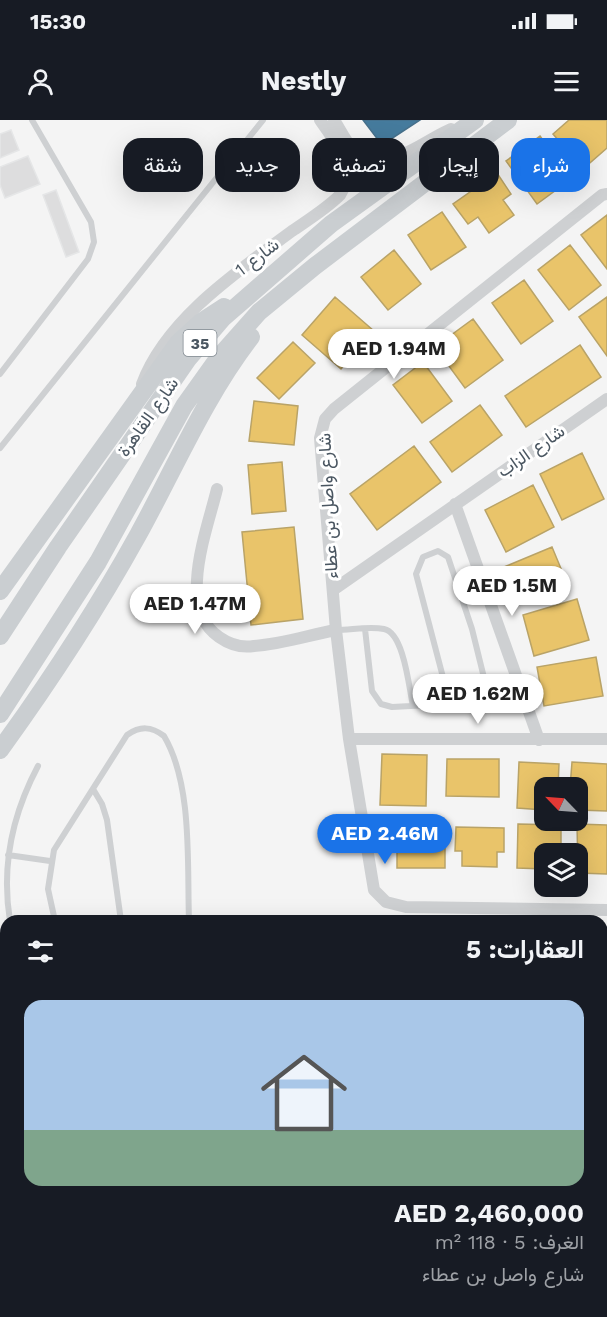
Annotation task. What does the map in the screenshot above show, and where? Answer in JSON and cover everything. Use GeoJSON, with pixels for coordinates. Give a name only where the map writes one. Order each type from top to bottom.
{"type":"FeatureCollection","features":[{"type":"Feature","properties":{"kind":"main road","name":"شارع القاهرة"},"geometry":{"type":"LineString","coordinates":[[0,714],[98,562],[168,431],[201,381],[259,312],[315,266],[508,120]]}},
{"type":"Feature","properties":{"kind":"main road","name":"شارع القاهرة"},"geometry":{"type":"LineString","coordinates":[[0,636],[58,547],[188,359],[242,298],[331,224],[474,121]]}},
{"type":"Feature","properties":{"kind":"main road","name":"شارع القاهرة"},"geometry":{"type":"LineString","coordinates":[[0,750],[64,657],[137,537],[216,386],[254,333],[315,266]]}},
{"type":"Feature","properties":{"kind":"main road"},"geometry":{"type":"LineString","coordinates":[[0,591],[138,398],[189,332],[214,313],[242,298]]}},
{"type":"Feature","properties":{"kind":"street","name":"شارع 1"},"geometry":{"type":"LineString","coordinates":[[138,398],[146,373],[160,350],[203,302],[240,269],[340,195],[347,180],[347,163],[320,120]]}},
{"type":"Feature","properties":{"kind":"street"},"geometry":{"type":"LineString","coordinates":[[334,120],[352,148],[365,156],[379,160],[399,157],[447,131],[474,121]]}},
{"type":"Feature","properties":{"kind":"street","name":"شارع واصل بن عطاء"},"geometry":{"type":"LineString","coordinates":[[607,194],[602,195],[343,401],[325,419],[320,438],[336,630],[349,739],[374,890],[386,902],[405,908],[607,910]]}},
{"type":"Feature","properties":{"kind":"street","name":"شارع الزاب"},"geometry":{"type":"LineString","coordinates":[[333,590],[607,399]]}},
{"type":"Feature","properties":{"kind":"street"},"geometry":{"type":"LineString","coordinates":[[217,489],[196,582],[198,610],[205,623],[226,641],[253,647],[336,630]]}},
{"type":"Feature","properties":{"kind":"street"},"geometry":{"type":"LineString","coordinates":[[455,504],[526,700],[538,740]]}},
{"type":"Feature","properties":{"kind":"street"},"geometry":{"type":"LineString","coordinates":[[349,739],[607,739]]}},
{"type":"Feature","properties":{"kind":"lane"},"geometry":{"type":"LineString","coordinates":[[0,374],[88,259],[94,242],[91,222],[32,120]]}},
{"type":"Feature","properties":{"kind":"lane"},"geometry":{"type":"LineString","coordinates":[[0,448],[262,120]]}},
{"type":"Feature","properties":{"kind":"lane"},"geometry":{"type":"LineString","coordinates":[[450,704],[416,574],[423,557],[438,550],[447,557],[465,609],[490,702]]}},
{"type":"Feature","properties":{"kind":"lane"},"geometry":{"type":"LineString","coordinates":[[365,629],[374,696],[387,706],[526,700]]}},
{"type":"Feature","properties":{"kind":"lane"},"geometry":{"type":"LineString","coordinates":[[336,630],[383,629],[397,639],[413,706]]}},
{"type":"Feature","properties":{"kind":"lane"},"geometry":{"type":"LineString","coordinates":[[54,915],[48,889],[50,861],[59,839],[127,735],[141,728],[157,731],[164,736],[175,763],[184,804],[189,915]]}},
{"type":"Feature","properties":{"kind":"lane"},"geometry":{"type":"LineString","coordinates":[[9,915],[6,891],[8,855],[18,808],[38,765]]}},
{"type":"Feature","properties":{"kind":"lane"},"geometry":{"type":"LineString","coordinates":[[93,789],[102,804],[107,820],[120,915]]}},
{"type":"Feature","properties":{"kind":"lane"},"geometry":{"type":"LineString","coordinates":[[8,855],[50,861]]}},
{"type":"Feature","properties":{"kind":"building: سكن"},"geometry":{"type":"Polygon","coordinates":[[[569,120],[607,120],[607,148],[590,163],[590,138],[556,138],[553,134],[569,120]]]}},
{"type":"Feature","properties":{"kind":"building: سكن"},"geometry":{"type":"Polygon","coordinates":[[[511,157],[511,168],[506,161],[511,157]]]}},
{"type":"Feature","properties":{"kind":"building: سكن"},"geometry":{"type":"Polygon","coordinates":[[[499,176],[511,194],[503,200],[514,215],[489,233],[478,217],[468,224],[453,204],[470,192],[499,192],[499,176]]]}},
{"type":"Feature","properties":{"kind":"building: سكن"},"geometry":{"type":"Polygon","coordinates":[[[528,192],[553,192],[537,204],[528,192]]]}},
{"type":"Feature","properties":{"kind":"building: سكن"},"geometry":{"type":"Polygon","coordinates":[[[442,212],[466,247],[431,270],[408,235],[442,212]]]}},
{"type":"Feature","properties":{"kind":"building: سكن"},"geometry":{"type":"Polygon","coordinates":[[[607,215],[607,269],[581,235],[607,215]]]}},
{"type":"Feature","properties":{"kind":"building: سكن"},"geometry":{"type":"Polygon","coordinates":[[[570,245],[601,285],[569,310],[538,270],[570,245]]]}},
{"type":"Feature","properties":{"kind":"building: سكن"},"geometry":{"type":"Polygon","coordinates":[[[394,250],[421,284],[388,310],[361,277],[394,250]]]}},
{"type":"Feature","properties":{"kind":"building: سكن"},"geometry":{"type":"Polygon","coordinates":[[[524,280],[553,321],[521,344],[492,303],[524,280]]]}},
{"type":"Feature","properties":{"kind":"building: سكن"},"geometry":{"type":"Polygon","coordinates":[[[335,297],[374,331],[341,369],[302,335],[335,297]]]}},
{"type":"Feature","properties":{"kind":"building: سكن"},"geometry":{"type":"Polygon","coordinates":[[[607,297],[607,356],[579,317],[607,297]]]}},
{"type":"Feature","properties":{"kind":"building: سكن"},"geometry":{"type":"Polygon","coordinates":[[[473,319],[503,360],[465,388],[435,347],[473,319]]]}},
{"type":"Feature","properties":{"kind":"building: سكن"},"geometry":{"type":"Polygon","coordinates":[[[293,342],[315,363],[279,399],[257,378],[293,342]]]}},
{"type":"Feature","properties":{"kind":"building: سكن"},"geometry":{"type":"Polygon","coordinates":[[[580,345],[601,377],[526,427],[505,396],[580,345]]]}},
{"type":"Feature","properties":{"kind":"building: سكن"},"geometry":{"type":"Polygon","coordinates":[[[423,362],[452,401],[422,423],[393,385],[423,362]]]}},
{"type":"Feature","properties":{"kind":"building: سكن"},"geometry":{"type":"Polygon","coordinates":[[[254,401],[298,406],[294,445],[249,441],[254,401]]]}},
{"type":"Feature","properties":{"kind":"building: سكن"},"geometry":{"type":"Polygon","coordinates":[[[480,405],[502,435],[452,472],[430,442],[480,405]]]}},
{"type":"Feature","properties":{"kind":"building: سكن"},"geometry":{"type":"Polygon","coordinates":[[[414,446],[441,482],[377,530],[350,494],[414,446]]]}},
{"type":"Feature","properties":{"kind":"building: سكن"},"geometry":{"type":"Polygon","coordinates":[[[582,453],[604,499],[562,520],[540,474],[582,453]]]}},
{"type":"Feature","properties":{"kind":"building: سكن"},"geometry":{"type":"Polygon","coordinates":[[[282,462],[286,511],[252,514],[248,465],[282,462]]]}},
{"type":"Feature","properties":{"kind":"building: سكن"},"geometry":{"type":"Polygon","coordinates":[[[533,485],[554,527],[506,552],[485,510],[533,485]]]}},
{"type":"Feature","properties":{"kind":"building: سكن"},"geometry":{"type":"Polygon","coordinates":[[[294,527],[303,619],[251,625],[242,532],[294,527]]]}},
{"type":"Feature","properties":{"kind":"building: سكن"},"geometry":{"type":"Polygon","coordinates":[[[552,547],[567,583],[520,604],[504,567],[552,547]]]}},
{"type":"Feature","properties":{"kind":"building: سكن"},"geometry":{"type":"Polygon","coordinates":[[[577,599],[589,640],[534,656],[523,615],[577,599]]]}},
{"type":"Feature","properties":{"kind":"building: سكن"},"geometry":{"type":"Polygon","coordinates":[[[596,657],[603,696],[544,706],[537,667],[596,657]]]}},
{"type":"Feature","properties":{"kind":"building: سكن"},"geometry":{"type":"Polygon","coordinates":[[[382,754],[427,755],[426,806],[380,805],[382,754]]]}},
{"type":"Feature","properties":{"kind":"building: سكن"},"geometry":{"type":"Polygon","coordinates":[[[447,759],[499,759],[499,797],[446,796],[447,759]]]}},
{"type":"Feature","properties":{"kind":"building: سكن"},"geometry":{"type":"Polygon","coordinates":[[[519,762],[559,764],[558,777],[534,777],[534,809],[517,808],[519,762]]]}},
{"type":"Feature","properties":{"kind":"building: سكن"},"geometry":{"type":"Polygon","coordinates":[[[572,762],[607,764],[607,811],[588,810],[588,777],[571,777],[572,762]]]}},
{"type":"Feature","properties":{"kind":"building: سكن"},"geometry":{"type":"Polygon","coordinates":[[[445,824],[445,868],[397,868],[397,825],[445,824]]]}},
{"type":"Feature","properties":{"kind":"building: سكن"},"geometry":{"type":"Polygon","coordinates":[[[518,824],[534,824],[534,831],[561,831],[561,843],[534,843],[534,869],[517,868],[518,824]]]}},
{"type":"Feature","properties":{"kind":"building: سكن"},"geometry":{"type":"Polygon","coordinates":[[[588,824],[607,825],[607,874],[588,873],[588,843],[577,843],[577,831],[588,831],[588,824]]]}},
{"type":"Feature","properties":{"kind":"building: سكن"},"geometry":{"type":"Polygon","coordinates":[[[456,827],[504,828],[504,852],[497,852],[497,867],[462,866],[462,851],[455,851],[456,827]]]}},
{"type":"Feature","properties":{"kind":"building: مرافق عامة"},"geometry":{"type":"Polygon","coordinates":[[[363,120],[420,120],[393,138],[377,138],[363,120]]]}},
{"type":"Feature","properties":{"kind":"building: أخرى"},"geometry":{"type":"Polygon","coordinates":[[[11,130],[19,150],[0,158],[0,134],[11,130]]]}},
{"type":"Feature","properties":{"kind":"building: أخرى"},"geometry":{"type":"Polygon","coordinates":[[[28,156],[40,184],[5,198],[0,185],[0,167],[28,156]]]}},
{"type":"Feature","properties":{"kind":"building: أخرى"},"geometry":{"type":"Polygon","coordinates":[[[56,190],[79,252],[66,257],[43,195],[56,190]]]}}]}
